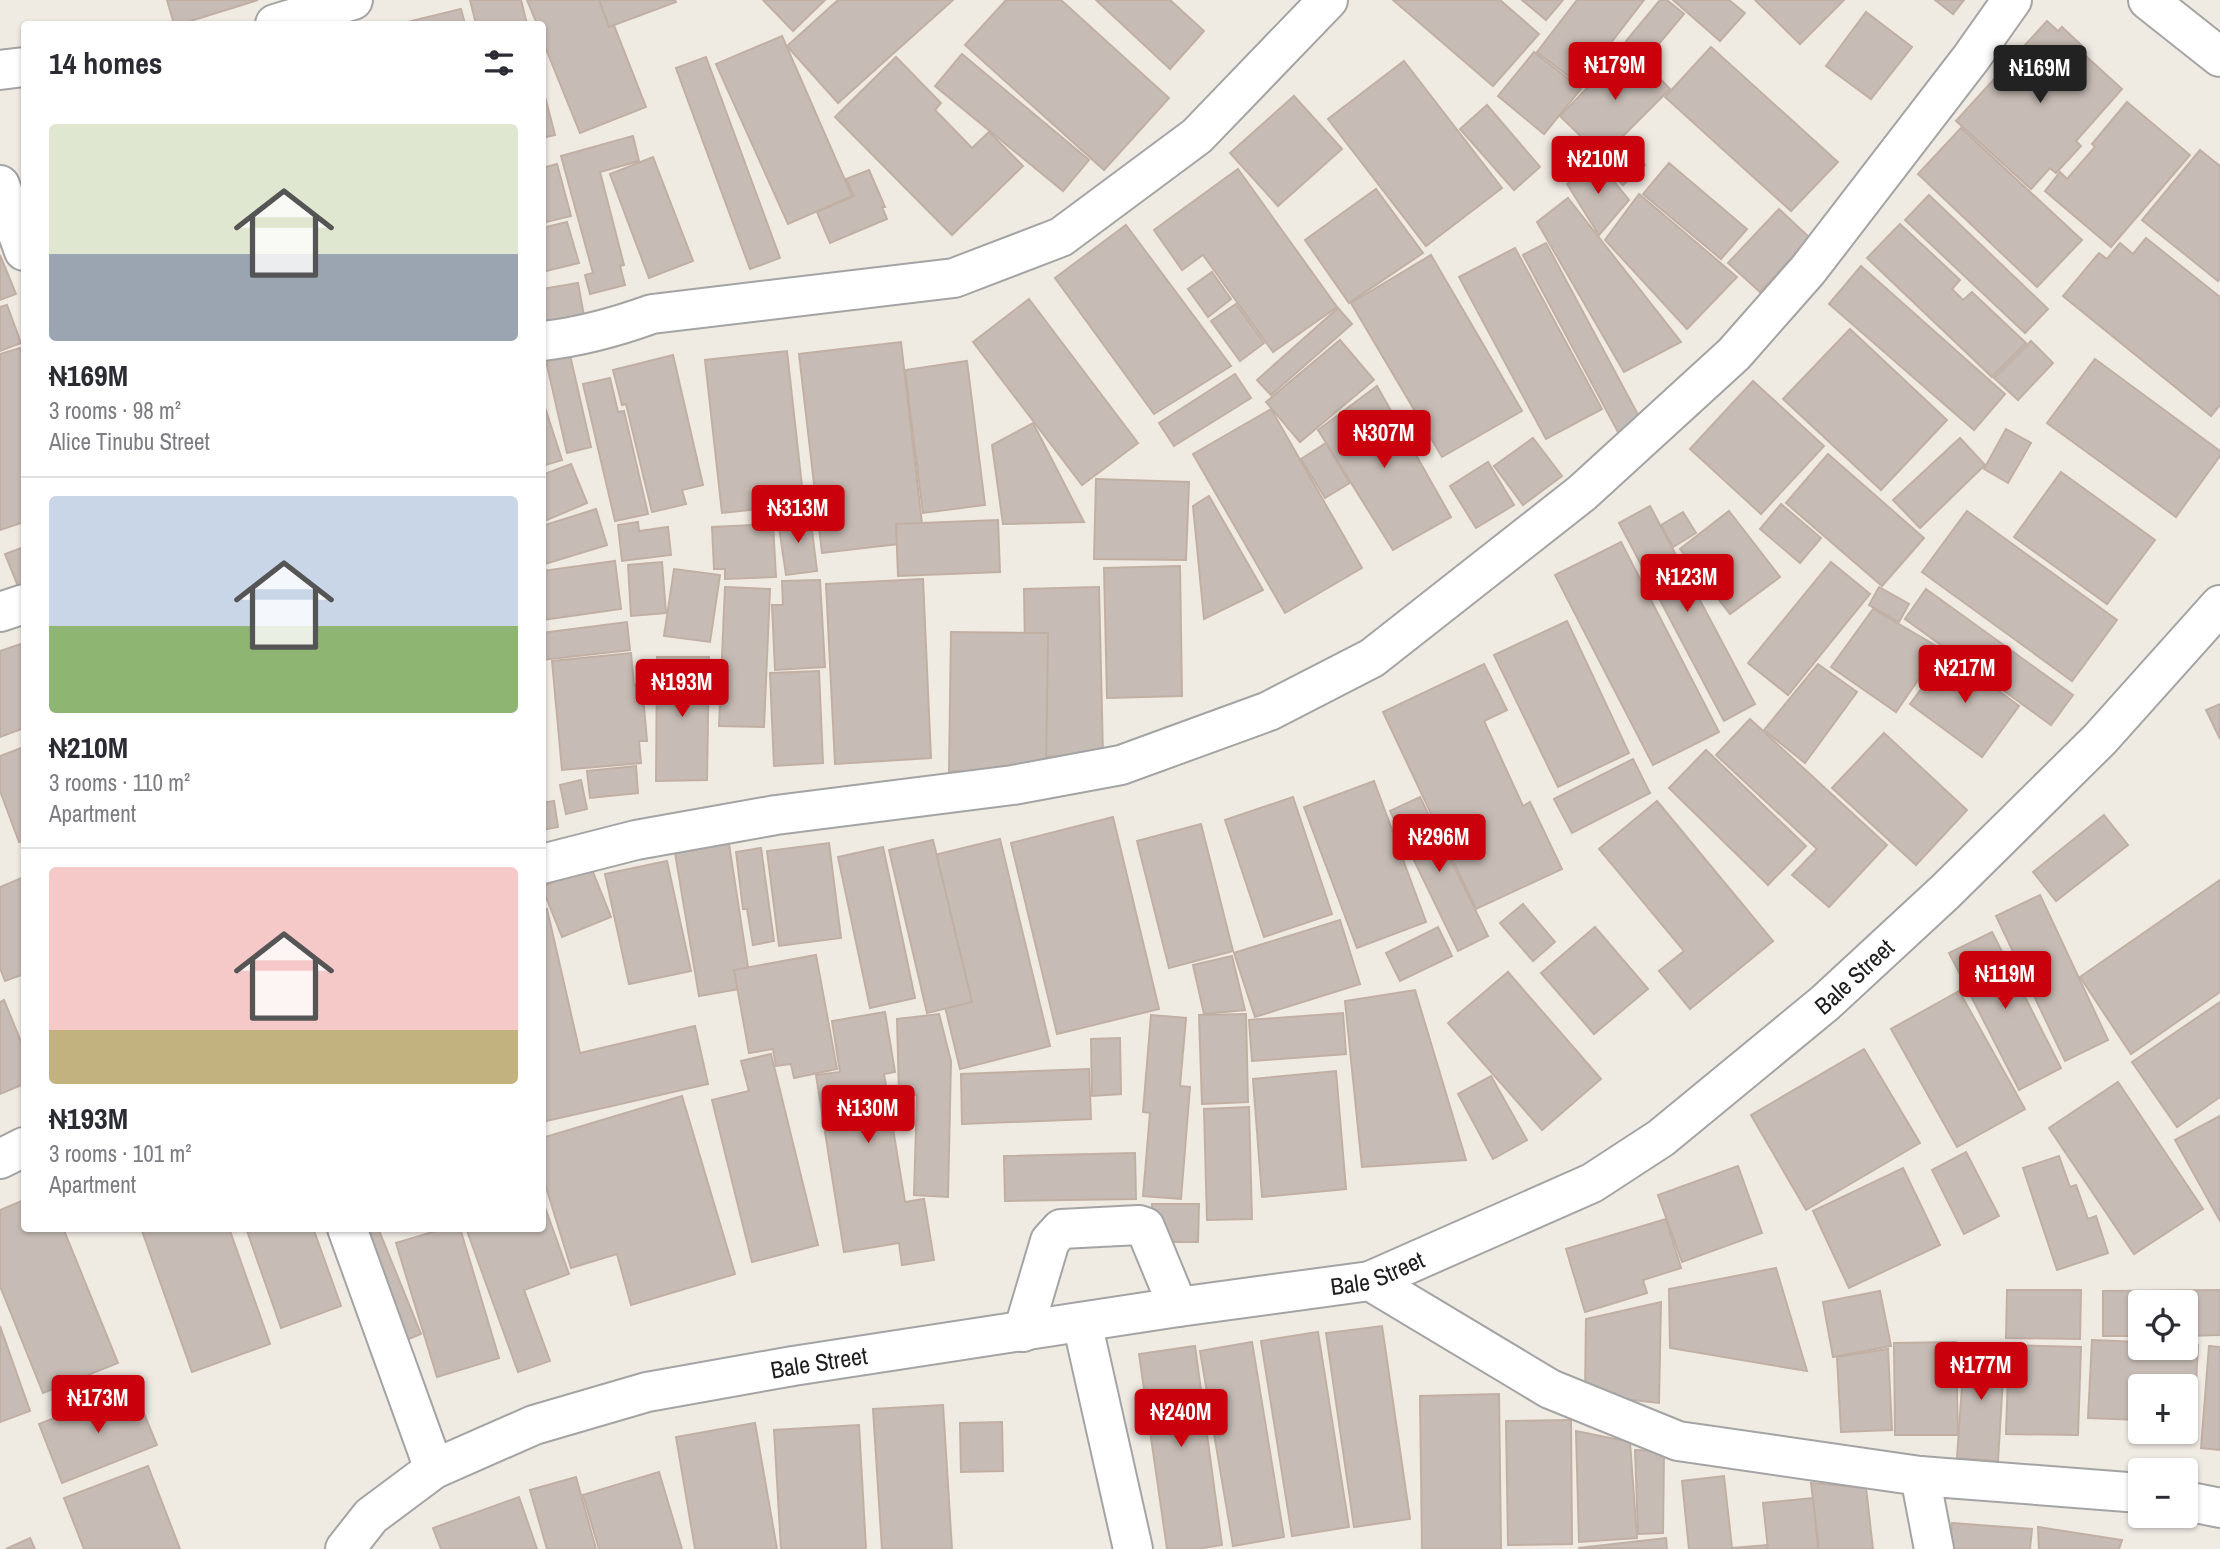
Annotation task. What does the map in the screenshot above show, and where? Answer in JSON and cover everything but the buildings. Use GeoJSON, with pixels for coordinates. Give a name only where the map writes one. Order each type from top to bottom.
{"type":"FeatureCollection","features":[{"type":"Feature","properties":{"kind":"street"},"geometry":{"type":"LineString","coordinates":[[285,21],[353,0]]}},
{"type":"Feature","properties":{"kind":"street"},"geometry":{"type":"LineString","coordinates":[[546,341],[610,329],[652,314],[954,278],[1061,237],[1198,136],[1328,0]]}},
{"type":"Feature","properties":{"kind":"street"},"geometry":{"type":"LineString","coordinates":[[546,863],[636,841],[776,815],[1013,785],[1121,765],[1269,711],[1372,658],[1582,493],[1734,354],[1808,270],[1955,80],[2012,0]]}},
{"type":"Feature","properties":{"kind":"street"},"geometry":{"type":"LineString","coordinates":[[2148,0],[2220,57]]}},
{"type":"Feature","properties":{"kind":"street"},"geometry":{"type":"LineString","coordinates":[[0,70],[21,67]]}},
{"type":"Feature","properties":{"kind":"street"},"geometry":{"type":"LineString","coordinates":[[0,185],[21,243]]}},
{"type":"Feature","properties":{"kind":"street"},"geometry":{"type":"LineString","coordinates":[[0,612],[21,605]]}},
{"type":"Feature","properties":{"kind":"street","name":"Bale Street"},"geometry":{"type":"LineString","coordinates":[[345,1549],[370,1516],[435,1469],[534,1425],[647,1392],[793,1366],[1178,1307],[1370,1282],[1592,1183],[1661,1138],[1825,1003],[1945,892],[2100,739],[2220,605]]}},
{"type":"Feature","properties":{"kind":"street"},"geometry":{"type":"LineString","coordinates":[[0,1159],[21,1148]]}},
{"type":"Feature","properties":{"kind":"street"},"geometry":{"type":"LineString","coordinates":[[1023,1332],[1050,1241],[1061,1229],[1139,1225],[1145,1227],[1178,1307]]}},
{"type":"Feature","properties":{"kind":"street"},"geometry":{"type":"LineString","coordinates":[[348,1232],[435,1469]]}},
{"type":"Feature","properties":{"kind":"street"},"geometry":{"type":"LineString","coordinates":[[1370,1282],[1550,1389],[1678,1440],[1920,1476],[2128,1492]]}},
{"type":"Feature","properties":{"kind":"street"},"geometry":{"type":"LineString","coordinates":[[1082,1322],[1133,1549]]}},
{"type":"Feature","properties":{"kind":"street"},"geometry":{"type":"LineString","coordinates":[[1920,1476],[1934,1549]]}},
{"type":"Feature","properties":{"kind":"street"},"geometry":{"type":"LineString","coordinates":[[2198,1503],[2220,1508]]}}]}
